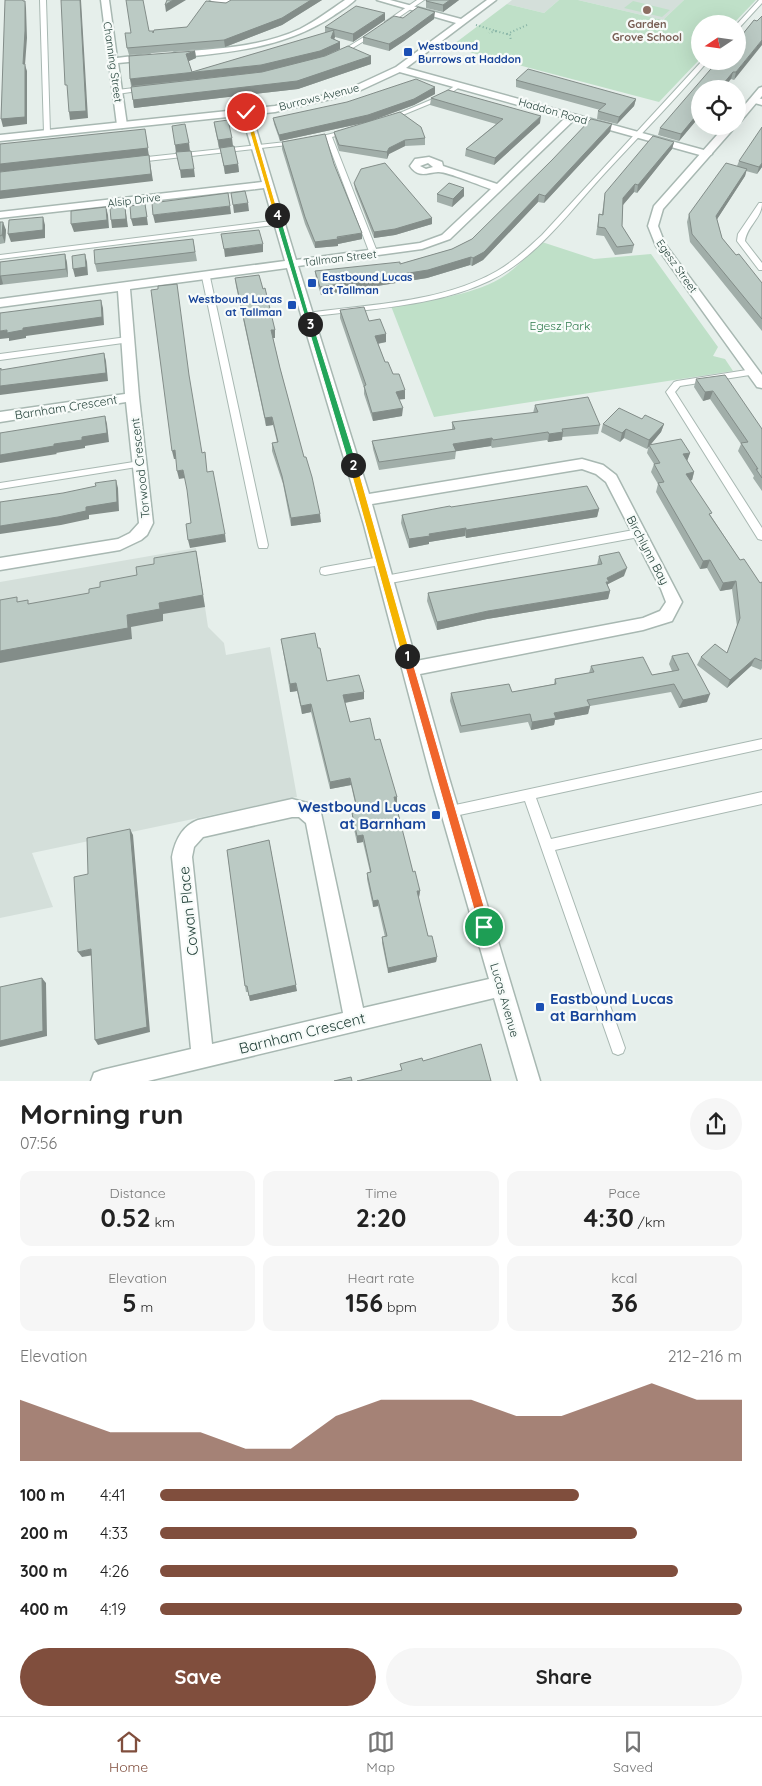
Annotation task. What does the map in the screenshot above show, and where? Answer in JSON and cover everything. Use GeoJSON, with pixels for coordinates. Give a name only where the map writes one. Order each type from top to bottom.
{"type":"FeatureCollection","features":[{"type":"Feature","properties":{"kind":"street","name":"Channing Street"},"geometry":{"type":"LineString","coordinates":[[105,0],[122,125]]}},
{"type":"Feature","properties":{"kind":"street"},"geometry":{"type":"LineString","coordinates":[[214,0],[229,0]]}},
{"type":"Feature","properties":{"kind":"street"},"geometry":{"type":"LineString","coordinates":[[113,61],[233,50],[276,42],[307,28],[351,0]]}},
{"type":"Feature","properties":{"kind":"street"},"geometry":{"type":"LineString","coordinates":[[381,0],[462,22]]}},
{"type":"Feature","properties":{"kind":"street","name":"Burrows Avenue"},"geometry":{"type":"LineString","coordinates":[[0,138],[246,112],[328,97],[358,88],[399,69],[492,0]]}},
{"type":"Feature","properties":{"kind":"street","name":"Haddon Road"},"geometry":{"type":"LineString","coordinates":[[399,69],[707,154]]}},
{"type":"Feature","properties":{"kind":"street"},"geometry":{"type":"LineString","coordinates":[[746,112],[758,101],[762,90]]}},
{"type":"Feature","properties":{"kind":"street","name":"Lucas Avenue"},"geometry":{"type":"LineString","coordinates":[[246,112],[363,500],[450,811],[529,1081]]}},
{"type":"Feature","properties":{"kind":"street","name":"Tallman Street"},"geometry":{"type":"LineString","coordinates":[[0,303],[206,277],[422,246],[446,236],[573,116]]}},
{"type":"Feature","properties":{"kind":"street","name":"Egesz Street"},"geometry":{"type":"LineString","coordinates":[[723,135],[658,208],[654,217],[654,233],[660,244],[762,384]]}},
{"type":"Feature","properties":{"kind":"street"},"geometry":{"type":"LineString","coordinates":[[438,168],[498,188]]}},
{"type":"Feature","properties":{"kind":"street","name":"Alsip Drive"},"geometry":{"type":"LineString","coordinates":[[0,215],[268,184]]}},
{"type":"Feature","properties":{"kind":"street","name":"Torwood Crescent"},"geometry":{"type":"LineString","coordinates":[[0,564],[120,544],[144,530],[146,522],[132,397],[124,287]]}},
{"type":"Feature","properties":{"kind":"street","name":"Barnham Crescent"},"geometry":{"type":"LineString","coordinates":[[0,417],[132,397]]}},
{"type":"Feature","properties":{"kind":"street","name":"Birchlynn Bay"},"geometry":{"type":"LineString","coordinates":[[363,500],[582,464],[592,465],[605,472],[611,479],[674,602],[666,616],[643,624],[410,669]]}},
{"type":"Feature","properties":{"kind":"street","name":"Cowan Place"},"geometry":{"type":"LineString","coordinates":[[204,1057],[182,857],[183,847],[189,836],[198,829],[292,808],[300,808],[314,819],[355,1020]]}},
{"type":"Feature","properties":{"kind":"street","name":"Barnham Crescent"},"geometry":{"type":"LineString","coordinates":[[102,1081],[502,986]]}},
{"type":"Feature","properties":{"kind":"lane"},"geometry":{"type":"LineString","coordinates":[[42,0],[47,133]]}},
{"type":"Feature","properties":{"kind":"lane"},"geometry":{"type":"LineString","coordinates":[[337,55],[363,40],[421,0]]}},
{"type":"Feature","properties":{"kind":"lane"},"geometry":{"type":"LineString","coordinates":[[746,17],[762,0]]}},
{"type":"Feature","properties":{"kind":"lane"},"geometry":{"type":"LineString","coordinates":[[307,315],[441,294],[485,280],[503,271],[520,258],[552,227],[697,70]]}},
{"type":"Feature","properties":{"kind":"lane"},"geometry":{"type":"LineString","coordinates":[[384,121],[423,106],[460,85]]}},
{"type":"Feature","properties":{"kind":"lane"},"geometry":{"type":"LineString","coordinates":[[117,92],[146,88]]}},
{"type":"Feature","properties":{"kind":"lane"},"geometry":{"type":"LineString","coordinates":[[134,161],[257,147],[351,131]]}},
{"type":"Feature","properties":{"kind":"lane"},"geometry":{"type":"LineString","coordinates":[[328,136],[374,254]]}},
{"type":"Feature","properties":{"kind":"lane"},"geometry":{"type":"LineString","coordinates":[[762,205],[742,234],[741,240],[762,268]]}},
{"type":"Feature","properties":{"kind":"lane"},"geometry":{"type":"LineString","coordinates":[[0,257],[280,222]]}},
{"type":"Feature","properties":{"kind":"lane"},"geometry":{"type":"LineString","coordinates":[[206,277],[263,545]]}},
{"type":"Feature","properties":{"kind":"lane"},"geometry":{"type":"LineString","coordinates":[[0,357],[127,340]]}},
{"type":"Feature","properties":{"kind":"lane"},"geometry":{"type":"LineString","coordinates":[[753,372],[677,384],[670,392],[762,536]]}},
{"type":"Feature","properties":{"kind":"lane"},"geometry":{"type":"LineString","coordinates":[[0,486],[140,464]]}},
{"type":"Feature","properties":{"kind":"lane"},"geometry":{"type":"LineString","coordinates":[[385,580],[639,533]]}},
{"type":"Feature","properties":{"kind":"lane"},"geometry":{"type":"LineString","coordinates":[[324,570],[380,561]]}},
{"type":"Feature","properties":{"kind":"lane"},"geometry":{"type":"LineString","coordinates":[[450,811],[762,744]]}},
{"type":"Feature","properties":{"kind":"lane"},"geometry":{"type":"LineString","coordinates":[[529,795],[618,1048]]}},
{"type":"Feature","properties":{"kind":"lane"},"geometry":{"type":"LineString","coordinates":[[547,846],[762,798]]}},
{"type":"Feature","properties":{"kind":"path"},"geometry":{"type":"LineString","coordinates":[[476,24],[507,34],[510,36],[511,41]]}},
{"type":"Feature","properties":{"kind":"path"},"geometry":{"type":"LineString","coordinates":[[507,34],[527,24]]}},
{"type":"Feature","properties":{"kind":"path"},"geometry":{"type":"LineString","coordinates":[[489,32],[496,31]]}},
{"type":"Feature","properties":{"kind":"shaded area"},"geometry":{"type":"Polygon","coordinates":[[[512,0],[559,0],[544,13],[507,4],[512,0]]]}},
{"type":"Feature","properties":{"kind":"shaded area","name":"Garden Grove School"},"geometry":{"type":"Polygon","coordinates":[[[578,0],[684,0],[663,20],[578,0]]]}},
{"type":"Feature","properties":{"kind":"shaded area"},"geometry":{"type":"Polygon","coordinates":[[[196,548],[208,627],[224,643],[226,655],[270,647],[297,797],[32,853],[53,907],[0,918],[0,582],[196,548]]]}},
{"type":"Feature","properties":{"kind":"green space"},"geometry":{"type":"Polygon","coordinates":[[[559,0],[578,0],[663,20],[684,0],[756,0],[742,15],[691,15],[691,68],[659,102],[450,47],[507,4],[544,13],[559,0]]]}},
{"type":"Feature","properties":{"kind":"green space"},"geometry":{"type":"Polygon","coordinates":[[[633,1],[670,10],[662,17],[624,8],[633,1]]]}},
{"type":"Feature","properties":{"kind":"green space","name":"Egesz Park"},"geometry":{"type":"Polygon","coordinates":[[[542,242],[594,259],[651,254],[718,347],[713,356],[725,359],[733,371],[434,417],[391,306],[447,297],[475,290],[501,278],[542,242]]]}},
{"type":"Feature","properties":{"kind":"building"},"geometry":{"type":"Polygon","coordinates":[[[5,0],[25,1],[23,64],[25,64],[25,117],[1,119],[5,0]]]}},
{"type":"Feature","properties":{"kind":"building"},"geometry":{"type":"Polygon","coordinates":[[[61,0],[80,0],[86,111],[69,112],[67,85],[65,85],[61,0]]]}},
{"type":"Feature","properties":{"kind":"building"},"geometry":{"type":"Polygon","coordinates":[[[126,0],[143,0],[149,31],[153,31],[153,33],[154,30],[187,27],[206,1],[226,3],[231,0],[311,0],[282,18],[224,40],[127,48],[125,33],[131,33],[126,0]]]}},
{"type":"Feature","properties":{"kind":"building"},"geometry":{"type":"Polygon","coordinates":[[[427,0],[450,0],[443,5],[427,0]]]}},
{"type":"Feature","properties":{"kind":"building"},"geometry":{"type":"Polygon","coordinates":[[[356,6],[385,13],[353,34],[325,27],[356,6]]]}},
{"type":"Feature","properties":{"kind":"building"},"geometry":{"type":"Polygon","coordinates":[[[418,7],[435,12],[389,44],[363,37],[394,16],[403,18],[418,7]]]}},
{"type":"Feature","properties":{"kind":"building"},"geometry":{"type":"Polygon","coordinates":[[[762,16],[762,40],[746,60],[746,30],[754,20],[757,21],[762,16]]]}},
{"type":"Feature","properties":{"kind":"building"},"geometry":{"type":"Polygon","coordinates":[[[334,30],[331,38],[340,42],[320,51],[261,65],[130,79],[129,56],[195,51],[186,54],[192,72],[334,30]]]}},
{"type":"Feature","properties":{"kind":"building"},"geometry":{"type":"Polygon","coordinates":[[[348,46],[371,56],[297,81],[133,100],[131,87],[262,72],[325,56],[348,46]]]}},
{"type":"Feature","properties":{"kind":"building"},"geometry":{"type":"Polygon","coordinates":[[[528,69],[636,99],[619,117],[598,111],[606,104],[516,80],[528,69]]]}},
{"type":"Feature","properties":{"kind":"building"},"geometry":{"type":"Polygon","coordinates":[[[710,70],[738,70],[733,72],[726,80],[701,80],[710,70]]]}},
{"type":"Feature","properties":{"kind":"building"},"geometry":{"type":"Polygon","coordinates":[[[416,79],[435,87],[414,99],[368,115],[279,135],[273,118],[347,102],[416,79]]]}},
{"type":"Feature","properties":{"kind":"building"},"geometry":{"type":"Polygon","coordinates":[[[448,90],[541,116],[495,158],[466,149],[503,119],[431,98],[448,90]]]}},
{"type":"Feature","properties":{"kind":"building"},"geometry":{"type":"Polygon","coordinates":[[[691,92],[691,122],[681,134],[660,128],[691,92]]]}},
{"type":"Feature","properties":{"kind":"building"},"geometry":{"type":"Polygon","coordinates":[[[400,112],[421,127],[425,138],[405,140],[389,148],[387,152],[339,145],[334,132],[400,112]]]}},
{"type":"Feature","properties":{"kind":"building"},"geometry":{"type":"Polygon","coordinates":[[[591,119],[612,124],[545,196],[539,194],[484,252],[473,258],[428,270],[320,287],[315,271],[400,262],[400,264],[452,249],[472,239],[591,119]]]}},
{"type":"Feature","properties":{"kind":"building"},"geometry":{"type":"Polygon","coordinates":[[[228,120],[232,138],[218,140],[214,122],[228,120]]]}},
{"type":"Feature","properties":{"kind":"building"},"geometry":{"type":"Polygon","coordinates":[[[185,124],[189,143],[175,145],[172,126],[185,124]]]}},
{"type":"Feature","properties":{"kind":"building"},"geometry":{"type":"Polygon","coordinates":[[[762,127],[762,163],[759,167],[739,161],[762,127]]]}},
{"type":"Feature","properties":{"kind":"building"},"geometry":{"type":"Polygon","coordinates":[[[145,129],[148,148],[0,164],[0,144],[145,129]]]}},
{"type":"Feature","properties":{"kind":"building"},"geometry":{"type":"Polygon","coordinates":[[[325,134],[334,164],[362,233],[315,242],[305,217],[282,142],[325,134]]]}},
{"type":"Feature","properties":{"kind":"building"},"geometry":{"type":"Polygon","coordinates":[[[653,136],[674,142],[638,185],[635,184],[623,198],[622,226],[634,245],[617,247],[605,228],[598,227],[599,214],[603,215],[605,193],[653,136]]]}},
{"type":"Feature","properties":{"kind":"building"},"geometry":{"type":"Polygon","coordinates":[[[234,146],[238,164],[224,166],[220,148],[234,146]]]}},
{"type":"Feature","properties":{"kind":"building"},"geometry":{"type":"Polygon","coordinates":[[[191,151],[194,169],[180,170],[176,152],[191,151]]]}},
{"type":"Feature","properties":{"kind":"building"},"geometry":{"type":"Polygon","coordinates":[[[149,155],[151,174],[0,191],[0,172],[149,155]]]}},
{"type":"Feature","properties":{"kind":"building"},"geometry":{"type":"Polygon","coordinates":[[[385,163],[432,218],[395,229],[374,232],[354,183],[361,169],[385,163]]]}},
{"type":"Feature","properties":{"kind":"building"},"geometry":{"type":"Polygon","coordinates":[[[726,163],[747,169],[716,216],[722,238],[736,255],[739,254],[762,283],[762,319],[692,234],[689,214],[726,163]]]}},
{"type":"Feature","properties":{"kind":"building"},"geometry":{"type":"Polygon","coordinates":[[[449,183],[464,188],[453,199],[437,194],[449,183]]]}},
{"type":"Feature","properties":{"kind":"building"},"geometry":{"type":"Polygon","coordinates":[[[245,191],[248,203],[233,205],[231,193],[245,191]]]}},
{"type":"Feature","properties":{"kind":"building"},"geometry":{"type":"Polygon","coordinates":[[[228,193],[230,206],[153,215],[152,203],[228,193]]]}},
{"type":"Feature","properties":{"kind":"building"},"geometry":{"type":"Polygon","coordinates":[[[145,204],[147,217],[131,219],[130,206],[145,204]]]}},
{"type":"Feature","properties":{"kind":"building"},"geometry":{"type":"Polygon","coordinates":[[[125,206],[126,219],[111,220],[110,208],[125,206]]]}},
{"type":"Feature","properties":{"kind":"building"},"geometry":{"type":"Polygon","coordinates":[[[106,207],[107,220],[71,224],[71,211],[106,207]]]}},
{"type":"Feature","properties":{"kind":"building"},"geometry":{"type":"Polygon","coordinates":[[[43,217],[43,230],[8,234],[9,220],[43,217]]]}},
{"type":"Feature","properties":{"kind":"building"},"geometry":{"type":"Polygon","coordinates":[[[0,222],[3,222],[2,235],[0,236],[0,222]]]}},
{"type":"Feature","properties":{"kind":"building"},"geometry":{"type":"Polygon","coordinates":[[[259,230],[263,244],[224,249],[221,234],[259,230]]]}},
{"type":"Feature","properties":{"kind":"building"},"geometry":{"type":"Polygon","coordinates":[[[193,239],[195,252],[95,264],[94,250],[193,239]]]}},
{"type":"Feature","properties":{"kind":"building"},"geometry":{"type":"Polygon","coordinates":[[[65,254],[66,269],[0,276],[0,262],[65,254]]]}},
{"type":"Feature","properties":{"kind":"building"},"geometry":{"type":"Polygon","coordinates":[[[85,254],[86,267],[73,269],[72,256],[85,254]]]}},
{"type":"Feature","properties":{"kind":"building"},"geometry":{"type":"Polygon","coordinates":[[[259,275],[263,289],[265,288],[275,330],[271,330],[280,368],[304,457],[306,457],[312,477],[320,514],[291,518],[282,476],[272,443],[278,442],[272,417],[265,418],[235,278],[259,275]]]}},
{"type":"Feature","properties":{"kind":"building"},"geometry":{"type":"Polygon","coordinates":[[[177,284],[202,453],[205,452],[207,472],[213,471],[225,534],[188,540],[186,524],[191,523],[187,490],[183,470],[177,471],[175,450],[172,451],[151,290],[158,289],[158,286],[177,284]]]}},
{"type":"Feature","properties":{"kind":"building"},"geometry":{"type":"Polygon","coordinates":[[[101,300],[102,317],[23,328],[23,330],[7,333],[7,330],[0,331],[0,313],[101,300]]]}},
{"type":"Feature","properties":{"kind":"building"},"geometry":{"type":"Polygon","coordinates":[[[364,307],[369,321],[380,319],[386,334],[375,336],[385,362],[388,362],[393,374],[399,374],[405,390],[396,392],[403,408],[372,413],[364,386],[366,385],[340,310],[364,307]]]}},
{"type":"Feature","properties":{"kind":"building"},"geometry":{"type":"Polygon","coordinates":[[[104,353],[106,373],[0,386],[1,368],[1,370],[104,353]]]}},
{"type":"Feature","properties":{"kind":"building"},"geometry":{"type":"Polygon","coordinates":[[[725,375],[762,429],[762,478],[741,443],[748,442],[713,391],[705,392],[696,379],[725,375]]]}},
{"type":"Feature","properties":{"kind":"building"},"geometry":{"type":"Polygon","coordinates":[[[588,397],[600,425],[562,429],[563,432],[549,434],[548,432],[453,444],[456,451],[379,462],[372,441],[455,429],[452,422],[538,412],[535,405],[588,397]]]}},
{"type":"Feature","properties":{"kind":"building"},"geometry":{"type":"Polygon","coordinates":[[[619,408],[642,419],[645,415],[664,424],[649,440],[626,429],[622,433],[603,424],[619,408]]]}},
{"type":"Feature","properties":{"kind":"building"},"geometry":{"type":"Polygon","coordinates":[[[105,416],[107,433],[82,437],[82,440],[54,444],[54,446],[0,455],[0,433],[105,416]]]}},
{"type":"Feature","properties":{"kind":"building"},"geometry":{"type":"Polygon","coordinates":[[[681,439],[690,453],[683,454],[694,472],[686,474],[712,513],[709,514],[740,560],[744,559],[760,583],[762,582],[762,661],[755,658],[730,680],[701,657],[715,644],[727,653],[740,618],[736,581],[723,583],[710,560],[703,561],[658,483],[664,482],[654,464],[660,463],[649,445],[681,439]]]}},
{"type":"Feature","properties":{"kind":"building"},"geometry":{"type":"Polygon","coordinates":[[[116,480],[117,502],[86,507],[86,511],[58,517],[0,526],[0,502],[63,493],[96,486],[95,483],[116,480]]]}},
{"type":"Feature","properties":{"kind":"building"},"geometry":{"type":"Polygon","coordinates":[[[587,486],[599,509],[466,530],[466,528],[409,539],[402,515],[450,506],[587,486]]]}},
{"type":"Feature","properties":{"kind":"building"},"geometry":{"type":"Polygon","coordinates":[[[196,551],[203,595],[159,603],[160,609],[127,615],[128,628],[0,651],[0,600],[17,597],[17,602],[28,600],[28,604],[89,593],[89,589],[100,587],[100,582],[137,575],[136,567],[154,564],[154,558],[196,551]]]}},
{"type":"Feature","properties":{"kind":"building"},"geometry":{"type":"Polygon","coordinates":[[[619,552],[627,568],[607,578],[609,582],[606,582],[610,591],[488,611],[437,622],[428,593],[602,564],[599,556],[619,552]]]}},
{"type":"Feature","properties":{"kind":"building"},"geometry":{"type":"Polygon","coordinates":[[[315,633],[327,681],[359,675],[364,692],[343,695],[350,722],[370,718],[375,740],[380,739],[397,797],[394,797],[413,872],[415,871],[420,891],[417,891],[428,936],[432,936],[437,957],[388,968],[382,937],[387,936],[378,900],[373,901],[367,873],[371,872],[363,835],[357,836],[352,813],[358,812],[350,778],[330,782],[311,704],[301,706],[296,683],[290,684],[281,639],[315,633]]]}},
{"type":"Feature","properties":{"kind":"building"},"geometry":{"type":"Polygon","coordinates":[[[688,653],[710,694],[683,700],[674,684],[587,700],[590,706],[554,713],[556,718],[532,722],[530,714],[461,726],[451,693],[509,684],[512,692],[556,684],[555,679],[594,672],[591,666],[643,657],[652,675],[679,670],[672,656],[688,653]]]}},
{"type":"Feature","properties":{"kind":"building"},"geometry":{"type":"Polygon","coordinates":[[[130,829],[147,1027],[95,1040],[91,949],[78,952],[74,877],[88,874],[87,838],[130,829]]]}},
{"type":"Feature","properties":{"kind":"building"},"geometry":{"type":"Polygon","coordinates":[[[269,840],[296,985],[249,996],[247,986],[245,986],[227,850],[269,840]]]}},
{"type":"Feature","properties":{"kind":"building"},"geometry":{"type":"Polygon","coordinates":[[[42,978],[43,1031],[0,1041],[0,987],[42,978]]]}},
{"type":"Feature","properties":{"kind":"building"},"geometry":{"type":"Polygon","coordinates":[[[481,1044],[491,1081],[357,1081],[402,1070],[400,1064],[422,1058],[423,1061],[481,1044]]]}},
{"type":"Feature","properties":{"kind":"building"},"geometry":{"type":"Polygon","coordinates":[[[351,1077],[352,1081],[334,1081],[351,1077]]]}},
{"type":"Feature","properties":{"kind":"place","name":"Garden Grove School"},"geometry":{"type":"Point","coordinates":[647,10]}},
{"type":"Feature","properties":{"kind":"place","name":"Westbound Burrows at Haddon"},"geometry":{"type":"Point","coordinates":[408,52]}},
{"type":"Feature","properties":{"kind":"place","name":"Eastbound Lucas at Tallman"},"geometry":{"type":"Point","coordinates":[312,283]}},
{"type":"Feature","properties":{"kind":"place","name":"Westbound Lucas at Tallman"},"geometry":{"type":"Point","coordinates":[292,305]}},
{"type":"Feature","properties":{"kind":"place","name":"Westbound Lucas at Barnham"},"geometry":{"type":"Point","coordinates":[436,815]}},
{"type":"Feature","properties":{"kind":"place","name":"Eastbound Lucas at Barnham"},"geometry":{"type":"Point","coordinates":[540,1007]}},
{"type":"Feature","properties":{"kind":"route"},"geometry":{"type":"LineString","coordinates":[[246,112],[371,525],[440,778],[484,927]]}}]}
